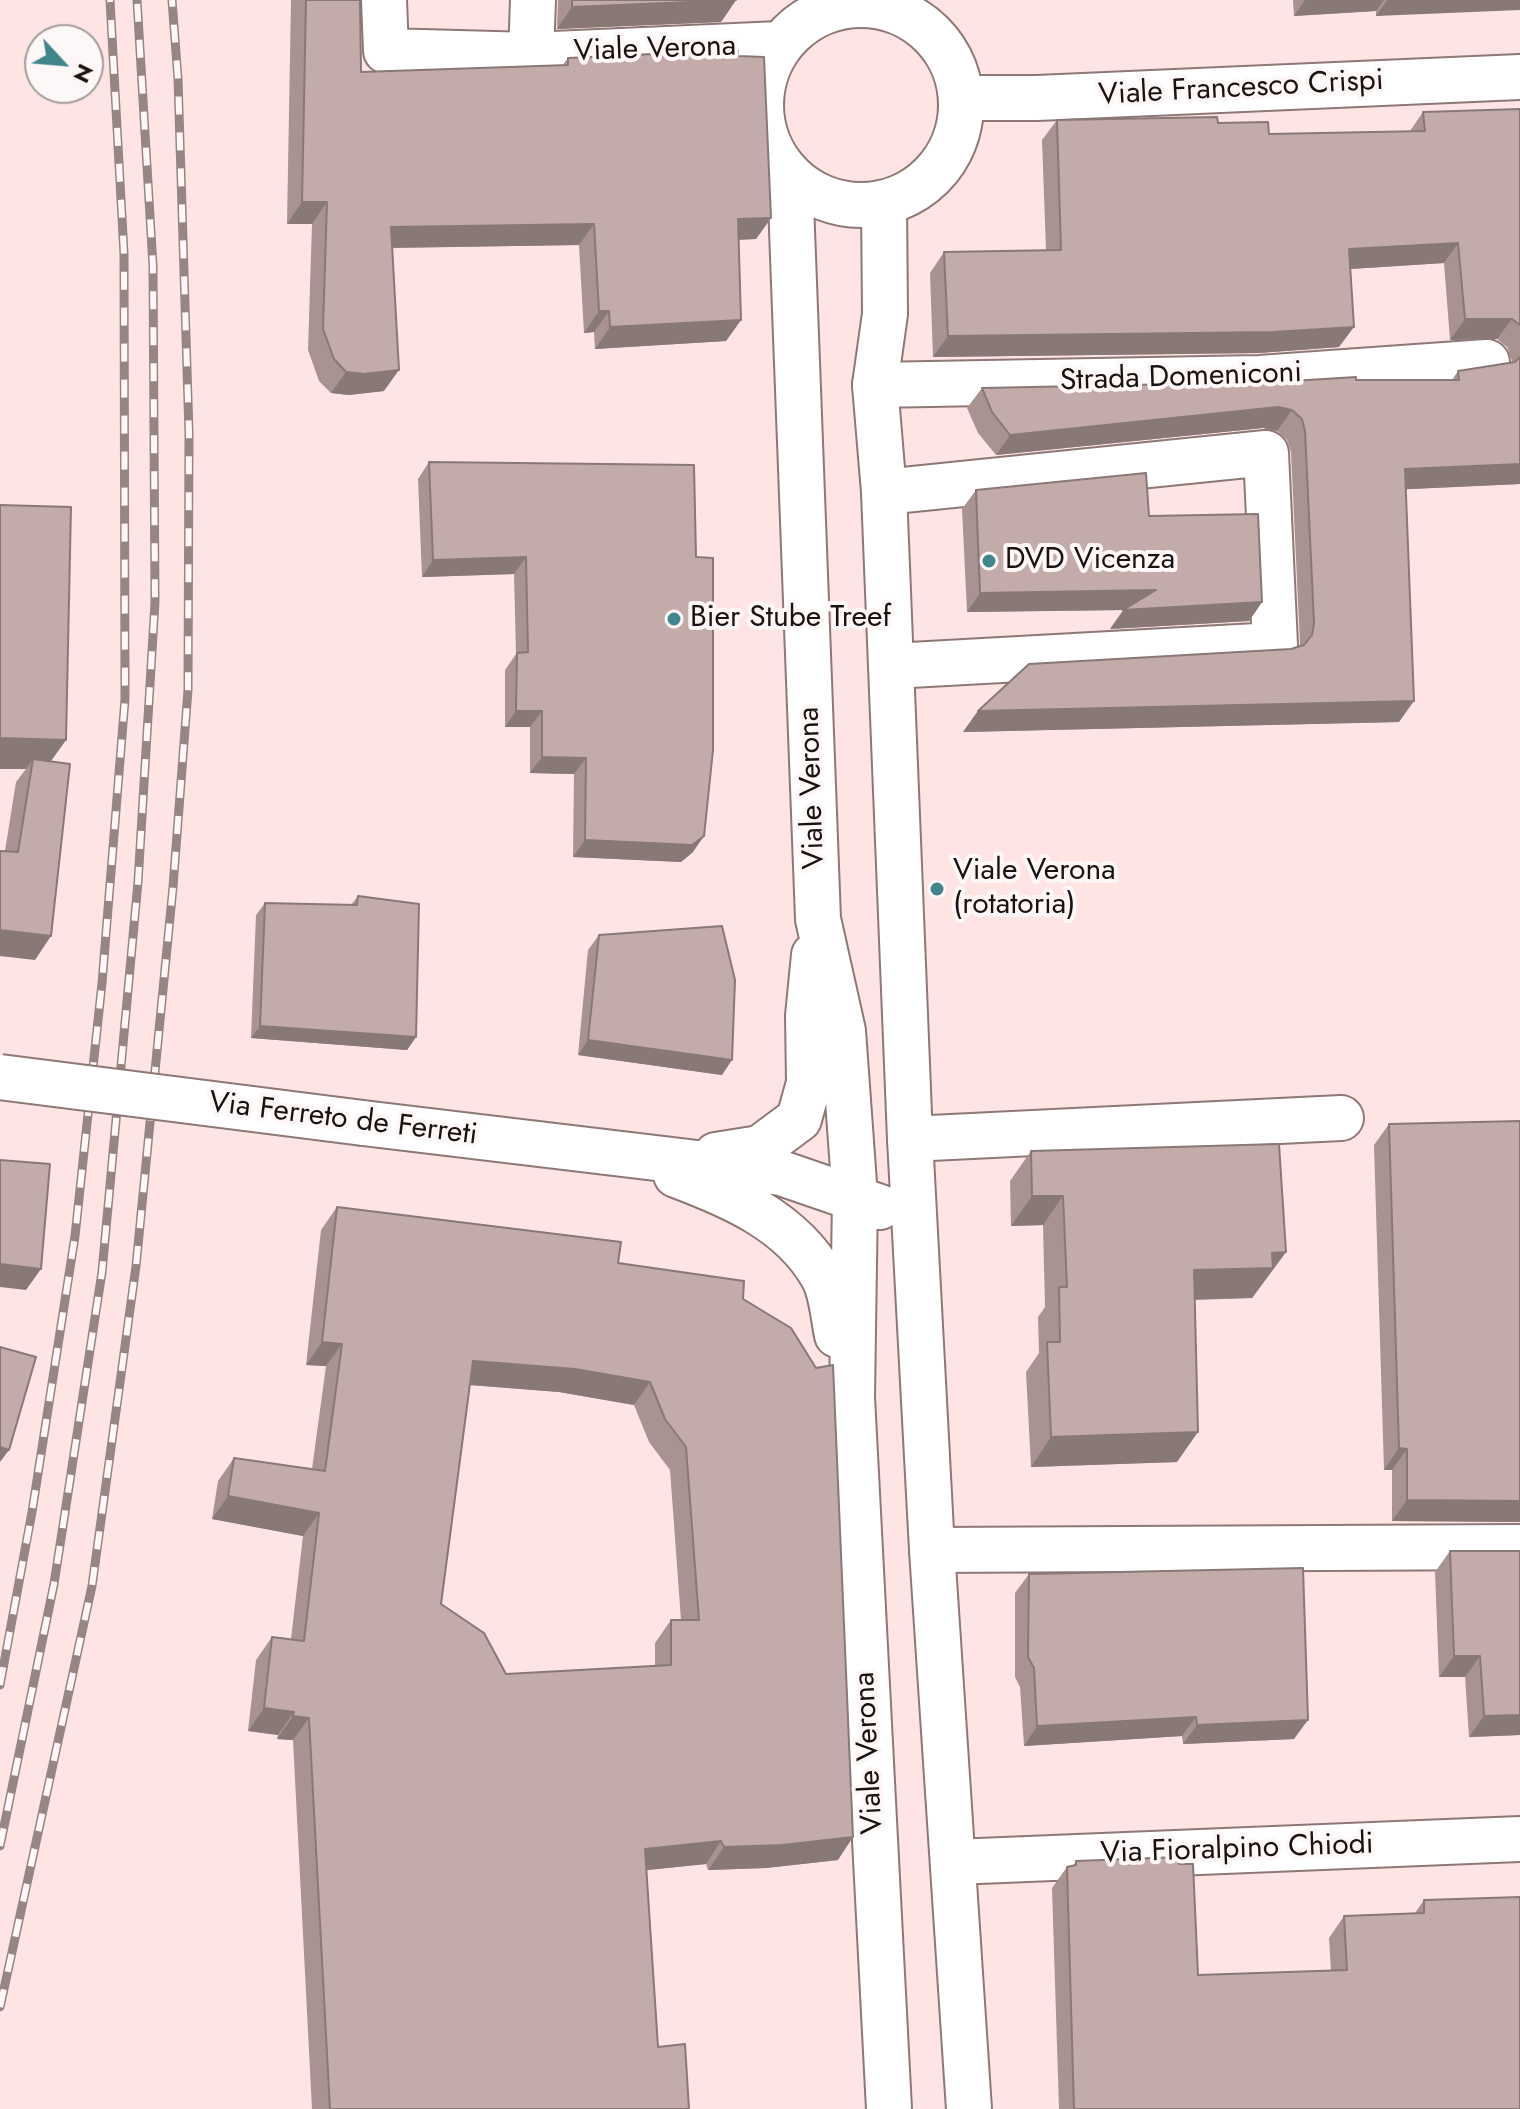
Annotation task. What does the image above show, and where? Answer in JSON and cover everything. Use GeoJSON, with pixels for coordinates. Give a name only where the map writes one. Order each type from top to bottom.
{"type":"FeatureCollection","features":[{"type":"Feature","properties":{"kind":"main road","name":"Viale Verona"},"geometry":{"type":"LineString","coordinates":[[384,0],[386,51],[531,55],[796,22]]}},
{"type":"Feature","properties":{"kind":"main road","name":"Viale Verona"},"geometry":{"type":"LineString","coordinates":[[531,55],[533,0]]}},
{"type":"Feature","properties":{"kind":"main road"},"geometry":{"type":"LineString","coordinates":[[859,2],[901,12],[937,39],[959,77],[962,98],[955,140],[937,172],[908,193],[884,203],[838,203],[813,194],[790,177],[769,146],[762,123],[760,97],[767,69],[796,22],[859,2]]}},
{"type":"Feature","properties":{"kind":"main road","name":"Viale Francesco Crispi"},"geometry":{"type":"LineString","coordinates":[[962,98],[1037,98],[1520,77]]}},
{"type":"Feature","properties":{"kind":"main road","name":"Viale Verona"},"geometry":{"type":"LineString","coordinates":[[790,177],[818,919],[843,1031],[855,1197],[852,1397],[889,2109]]}},
{"type":"Feature","properties":{"kind":"main road"},"geometry":{"type":"LineString","coordinates":[[884,203],[885,314],[875,385],[884,492],[910,1139],[932,1550],[969,2109]]}},
{"type":"Feature","properties":{"kind":"main road","name":"Strada Domeniconi"},"geometry":{"type":"LineString","coordinates":[[875,385],[1260,378],[1487,362]]}},
{"type":"Feature","properties":{"kind":"main road"},"geometry":{"type":"LineString","coordinates":[[884,492],[1266,453],[1275,645],[892,666]]}},
{"type":"Feature","properties":{"kind":"main road","name":"Via Ferreto de Ferreti"},"geometry":{"type":"LineString","coordinates":[[686,1160],[760,1148],[799,1119],[809,1083],[808,1016],[818,919]]}},
{"type":"Feature","properties":{"kind":"main road","name":"Via Ferreto de Ferreti"},"geometry":{"type":"LineString","coordinates":[[0,1077],[781,1173],[855,1197],[879,1206],[898,1238],[924,1394]]}},
{"type":"Feature","properties":{"kind":"main road"},"geometry":{"type":"LineString","coordinates":[[910,1139],[1341,1118]]}},
{"type":"Feature","properties":{"kind":"main road","name":"Viale Verona"},"geometry":{"type":"LineString","coordinates":[[622,1154],[746,1203],[793,1238],[824,1277],[852,1397]]}},
{"type":"Feature","properties":{"kind":"main road"},"geometry":{"type":"LineString","coordinates":[[932,1550],[1520,1547]]}},
{"type":"Feature","properties":{"kind":"main road","name":"Via Fioralpino Chiodi"},"geometry":{"type":"LineString","coordinates":[[954,1862],[1520,1839]]}},
{"type":"Feature","properties":{"kind":"building"},"geometry":{"type":"Polygon","coordinates":[[[306,0],[360,0],[361,72],[568,65],[568,58],[738,50],[738,56],[764,57],[771,218],[738,219],[741,320],[610,327],[609,311],[599,311],[594,224],[391,227],[399,370],[364,374],[346,372],[334,359],[323,329],[327,202],[302,202],[306,0]]]}},
{"type":"Feature","properties":{"kind":"building"},"geometry":{"type":"Polygon","coordinates":[[[572,0],[736,0],[572,7],[572,0]]]}},
{"type":"Feature","properties":{"kind":"building"},"geometry":{"type":"Polygon","coordinates":[[[1520,109],[1520,325],[1512,319],[1465,319],[1458,243],[1349,249],[1354,327],[1273,332],[948,336],[944,252],[1061,250],[1057,120],[1217,117],[1218,123],[1268,122],[1269,134],[1425,131],[1423,112],[1520,109]]]}},
{"type":"Feature","properties":{"kind":"building"},"geometry":{"type":"Polygon","coordinates":[[[1520,357],[1520,464],[1405,469],[1414,701],[978,711],[1029,664],[1291,649],[1304,645],[1312,635],[1314,623],[1305,431],[1302,419],[1292,410],[1278,407],[1010,435],[992,412],[982,388],[1275,382],[1356,377],[1356,380],[1459,380],[1458,371],[1515,362],[1520,357]]]}},
{"type":"Feature","properties":{"kind":"building"},"geometry":{"type":"Polygon","coordinates":[[[429,462],[694,465],[696,557],[713,558],[713,750],[704,836],[692,845],[585,840],[586,758],[542,757],[542,711],[516,711],[517,653],[528,652],[526,557],[433,560],[429,462]]]}},
{"type":"Feature","properties":{"kind":"building"},"geometry":{"type":"Polygon","coordinates":[[[1146,473],[1149,516],[1258,514],[1262,602],[1123,610],[1156,590],[980,593],[976,490],[1146,473]]]}},
{"type":"Feature","properties":{"kind":"building"},"geometry":{"type":"Polygon","coordinates":[[[0,505],[71,507],[66,740],[0,738],[0,505]]]}},
{"type":"Feature","properties":{"kind":"building"},"geometry":{"type":"Polygon","coordinates":[[[33,759],[70,764],[51,936],[0,930],[0,851],[18,852],[33,759]]]}},
{"type":"Feature","properties":{"kind":"building"},"geometry":{"type":"Polygon","coordinates":[[[358,896],[419,904],[416,1037],[260,1026],[265,903],[357,905],[358,896]]]}},
{"type":"Feature","properties":{"kind":"building"},"geometry":{"type":"Polygon","coordinates":[[[722,926],[735,980],[732,1060],[588,1040],[599,935],[722,926]]]}},
{"type":"Feature","properties":{"kind":"building"},"geometry":{"type":"Polygon","coordinates":[[[1520,1121],[1520,1501],[1407,1500],[1407,1449],[1399,1448],[1389,1124],[1520,1121]]]}},
{"type":"Feature","properties":{"kind":"building"},"geometry":{"type":"Polygon","coordinates":[[[1279,1144],[1286,1252],[1272,1253],[1273,1268],[1194,1270],[1198,1432],[1051,1437],[1047,1342],[1060,1342],[1059,1287],[1067,1287],[1063,1196],[1032,1196],[1031,1151],[1279,1144]]]}},
{"type":"Feature","properties":{"kind":"building"},"geometry":{"type":"Polygon","coordinates":[[[0,1160],[50,1164],[41,1269],[0,1264],[0,1160]]]}},
{"type":"Feature","properties":{"kind":"building"},"geometry":{"type":"Polygon","coordinates":[[[337,1207],[621,1242],[618,1263],[744,1281],[743,1299],[791,1328],[816,1368],[833,1365],[853,1837],[782,1845],[724,1847],[721,1841],[645,1849],[658,2047],[685,2044],[689,2109],[330,2109],[309,1718],[293,1716],[294,1712],[264,1708],[272,1637],[304,1641],[319,1513],[228,1496],[234,1458],[325,1471],[342,1344],[322,1342],[337,1207]],[[473,1361],[441,1604],[484,1633],[506,1674],[671,1665],[671,1620],[699,1620],[686,1447],[665,1419],[650,1382],[575,1369],[473,1361]]]}},
{"type":"Feature","properties":{"kind":"building"},"geometry":{"type":"Polygon","coordinates":[[[0,1347],[36,1357],[9,1450],[0,1447],[0,1347]]]}},
{"type":"Feature","properties":{"kind":"building"},"geometry":{"type":"Polygon","coordinates":[[[1450,1551],[1520,1551],[1520,1715],[1484,1716],[1480,1656],[1454,1656],[1450,1551]]]}},
{"type":"Feature","properties":{"kind":"building"},"geometry":{"type":"Polygon","coordinates":[[[1303,1568],[1308,1720],[1197,1725],[1196,1717],[1037,1726],[1034,1668],[1028,1657],[1029,1574],[1303,1568]]]}},
{"type":"Feature","properties":{"kind":"building"},"geometry":{"type":"Polygon","coordinates":[[[1179,1857],[1179,1864],[1193,1864],[1198,1975],[1347,1970],[1344,1916],[1424,1913],[1424,1900],[1520,1897],[1520,2109],[1074,2109],[1067,1867],[1076,1865],[1076,1861],[1179,1857]]]}},
{"type":"Feature","properties":{"kind":"railway"},"geometry":{"type":"LineString","coordinates":[[0,1685],[32,1512],[75,1236],[102,983],[125,699],[124,254],[110,0]]}},
{"type":"Feature","properties":{"kind":"railway"},"geometry":{"type":"LineString","coordinates":[[0,1846],[54,1584],[102,1272],[138,882],[155,602],[153,266],[137,0]]}},
{"type":"Feature","properties":{"kind":"railway"},"geometry":{"type":"LineString","coordinates":[[0,2007],[92,1586],[136,1266],[173,887],[188,690],[189,433],[178,79],[172,0]]}},
{"type":"Feature","properties":{"kind":"place","name":"DVD Vicenza"},"geometry":{"type":"Point","coordinates":[989,561]}},
{"type":"Feature","properties":{"kind":"place","name":"Bier Stube Treef"},"geometry":{"type":"Point","coordinates":[674,619]}},
{"type":"Feature","properties":{"kind":"place","name":"Viale Verona (rotatoria)"},"geometry":{"type":"Point","coordinates":[937,889]}}]}
